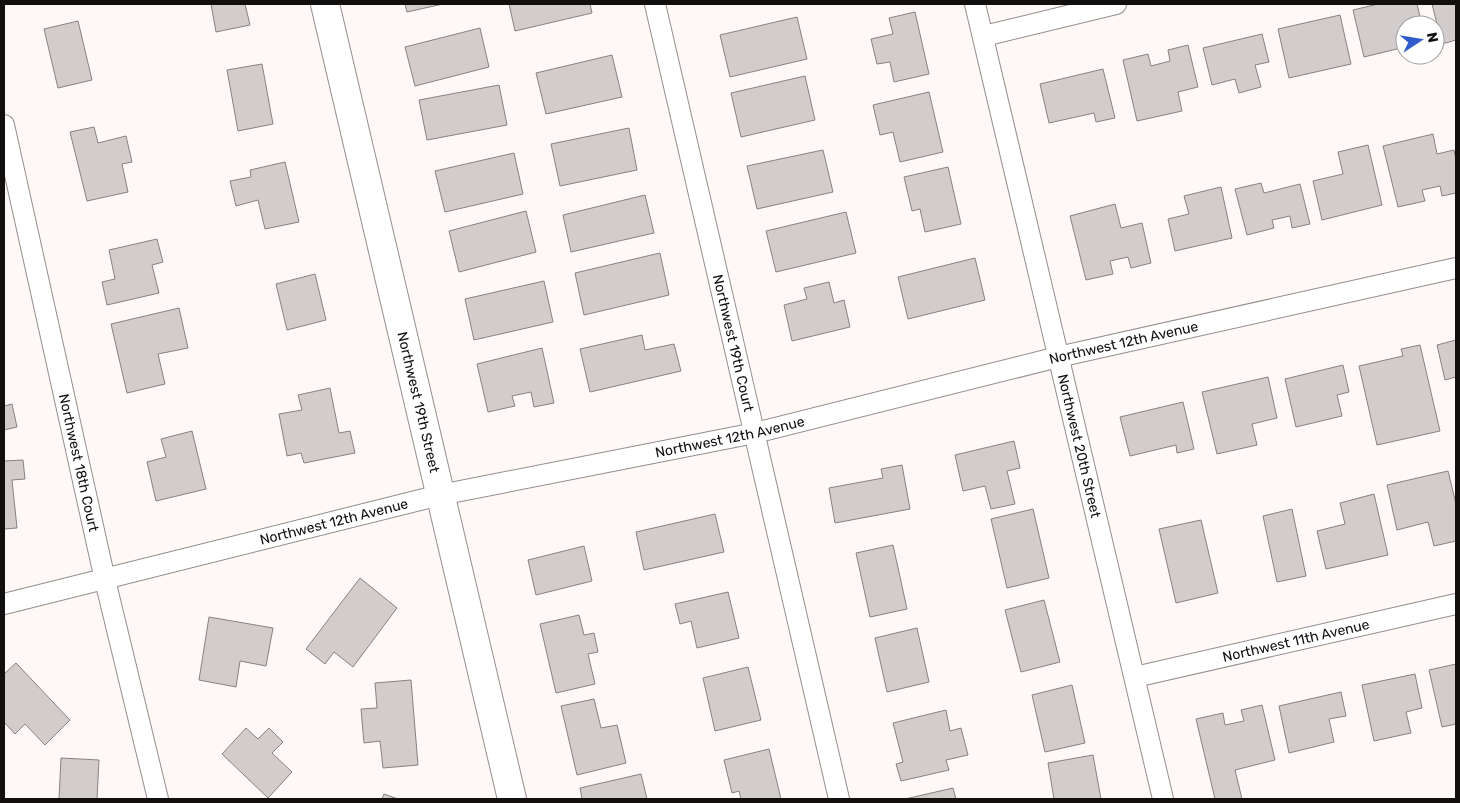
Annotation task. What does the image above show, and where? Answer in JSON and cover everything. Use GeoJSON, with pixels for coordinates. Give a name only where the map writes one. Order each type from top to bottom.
{"type":"FeatureCollection","features":[{"type":"Feature","properties":{"kind":"street","name":"Northwest 19th Street"},"geometry":{"type":"LineString","coordinates":[[325,4],[512,799]]}},
{"type":"Feature","properties":{"kind":"street","name":"Northwest 19th Court"},"geometry":{"type":"LineString","coordinates":[[655,4],[839,799]]}},
{"type":"Feature","properties":{"kind":"street","name":"Northwest 20th Street"},"geometry":{"type":"LineString","coordinates":[[975,4],[1164,799]]}},
{"type":"Feature","properties":{"kind":"street"},"geometry":{"type":"LineString","coordinates":[[984,36],[1116,4]]}},
{"type":"Feature","properties":{"kind":"street","name":"Northwest 18th Court"},"geometry":{"type":"LineString","coordinates":[[4,125],[106,580],[158,799]]}},
{"type":"Feature","properties":{"kind":"street","name":"Northwest 12th Avenue"},"geometry":{"type":"LineString","coordinates":[[4,604],[440,495],[755,434],[1058,357],[1456,268]]}},
{"type":"Feature","properties":{"kind":"street","name":"Northwest 11th Avenue"},"geometry":{"type":"LineString","coordinates":[[1135,677],[1456,604]]}},
{"type":"Feature","properties":{"kind":"building"},"geometry":{"type":"Polygon","coordinates":[[[211,4],[245,4],[250,25],[216,32],[211,4]]]}},
{"type":"Feature","properties":{"kind":"building"},"geometry":{"type":"Polygon","coordinates":[[[405,4],[443,4],[407,12],[405,4]]]}},
{"type":"Feature","properties":{"kind":"building"},"geometry":{"type":"Polygon","coordinates":[[[509,4],[590,4],[592,13],[515,31],[509,4]]]}},
{"type":"Feature","properties":{"kind":"building"},"geometry":{"type":"Polygon","coordinates":[[[1378,4],[1417,4],[1420,15],[1395,15],[1395,49],[1364,57],[1353,10],[1378,4]]]}},
{"type":"Feature","properties":{"kind":"building"},"geometry":{"type":"Polygon","coordinates":[[[1432,4],[1456,4],[1456,40],[1445,43],[1445,15],[1435,15],[1432,4]]]}},
{"type":"Feature","properties":{"kind":"building"},"geometry":{"type":"Polygon","coordinates":[[[915,12],[929,74],[894,82],[890,62],[877,64],[871,39],[893,34],[889,18],[915,12]]]}},
{"type":"Feature","properties":{"kind":"building"},"geometry":{"type":"Polygon","coordinates":[[[1340,15],[1351,64],[1289,78],[1278,29],[1340,15]]]}},
{"type":"Feature","properties":{"kind":"building"},"geometry":{"type":"Polygon","coordinates":[[[797,17],[807,59],[730,77],[720,35],[797,17]]]}},
{"type":"Feature","properties":{"kind":"building"},"geometry":{"type":"Polygon","coordinates":[[[78,21],[92,80],[58,88],[44,29],[78,21]]]}},
{"type":"Feature","properties":{"kind":"building"},"geometry":{"type":"Polygon","coordinates":[[[480,28],[489,67],[415,86],[405,47],[480,28]]]}},
{"type":"Feature","properties":{"kind":"building"},"geometry":{"type":"Polygon","coordinates":[[[1262,34],[1269,62],[1255,65],[1261,87],[1239,93],[1235,79],[1212,85],[1203,48],[1262,34]]]}},
{"type":"Feature","properties":{"kind":"building"},"geometry":{"type":"Polygon","coordinates":[[[1188,45],[1198,87],[1178,92],[1182,111],[1137,121],[1123,60],[1148,54],[1151,66],[1170,61],[1168,50],[1188,45]]]}},
{"type":"Feature","properties":{"kind":"building"},"geometry":{"type":"Polygon","coordinates":[[[612,55],[622,97],[546,114],[536,73],[612,55]]]}},
{"type":"Feature","properties":{"kind":"building"},"geometry":{"type":"Polygon","coordinates":[[[262,64],[273,124],[238,131],[227,70],[262,64]]]}},
{"type":"Feature","properties":{"kind":"building"},"geometry":{"type":"Polygon","coordinates":[[[1103,69],[1115,118],[1096,122],[1094,113],[1049,123],[1040,84],[1103,69]]]}},
{"type":"Feature","properties":{"kind":"building"},"geometry":{"type":"Polygon","coordinates":[[[805,76],[815,120],[741,137],[731,93],[805,76]]]}},
{"type":"Feature","properties":{"kind":"building"},"geometry":{"type":"Polygon","coordinates":[[[499,85],[507,125],[427,140],[419,100],[499,85]]]}},
{"type":"Feature","properties":{"kind":"building"},"geometry":{"type":"Polygon","coordinates":[[[929,92],[943,152],[900,162],[893,132],[880,135],[873,105],[929,92]]]}},
{"type":"Feature","properties":{"kind":"building"},"geometry":{"type":"Polygon","coordinates":[[[94,127],[98,143],[126,136],[132,162],[122,164],[128,192],[87,201],[70,132],[94,127]]]}},
{"type":"Feature","properties":{"kind":"building"},"geometry":{"type":"Polygon","coordinates":[[[629,128],[637,170],[560,186],[551,144],[629,128]]]}},
{"type":"Feature","properties":{"kind":"building"},"geometry":{"type":"Polygon","coordinates":[[[1433,134],[1437,154],[1454,150],[1456,160],[1456,193],[1442,196],[1440,186],[1422,190],[1425,201],[1398,207],[1383,146],[1433,134]]]}},
{"type":"Feature","properties":{"kind":"building"},"geometry":{"type":"Polygon","coordinates":[[[1368,145],[1382,205],[1322,220],[1313,181],[1343,174],[1338,152],[1368,145]]]}},
{"type":"Feature","properties":{"kind":"building"},"geometry":{"type":"Polygon","coordinates":[[[823,150],[833,192],[757,209],[747,166],[823,150]]]}},
{"type":"Feature","properties":{"kind":"building"},"geometry":{"type":"Polygon","coordinates":[[[514,153],[523,194],[445,212],[435,171],[514,153]]]}},
{"type":"Feature","properties":{"kind":"building"},"geometry":{"type":"Polygon","coordinates":[[[285,162],[299,222],[265,229],[258,200],[236,206],[230,181],[251,177],[250,170],[285,162]]]}},
{"type":"Feature","properties":{"kind":"building"},"geometry":{"type":"Polygon","coordinates":[[[948,167],[961,224],[925,232],[920,209],[912,211],[904,177],[948,167]]]}},
{"type":"Feature","properties":{"kind":"building"},"geometry":{"type":"Polygon","coordinates":[[[1261,183],[1264,193],[1300,184],[1310,224],[1292,228],[1290,216],[1272,220],[1274,228],[1247,235],[1235,189],[1261,183]]]}},
{"type":"Feature","properties":{"kind":"building"},"geometry":{"type":"Polygon","coordinates":[[[1221,187],[1232,238],[1175,251],[1168,219],[1189,214],[1184,196],[1221,187]]]}},
{"type":"Feature","properties":{"kind":"building"},"geometry":{"type":"Polygon","coordinates":[[[645,195],[654,233],[571,252],[563,215],[645,195]]]}},
{"type":"Feature","properties":{"kind":"building"},"geometry":{"type":"Polygon","coordinates":[[[1115,204],[1121,228],[1142,223],[1151,263],[1131,268],[1128,257],[1110,261],[1113,274],[1086,280],[1070,216],[1115,204]]]}},
{"type":"Feature","properties":{"kind":"building"},"geometry":{"type":"Polygon","coordinates":[[[526,211],[536,252],[459,272],[449,231],[526,211]]]}},
{"type":"Feature","properties":{"kind":"building"},"geometry":{"type":"Polygon","coordinates":[[[846,212],[856,253],[776,272],[766,231],[846,212]]]}},
{"type":"Feature","properties":{"kind":"building"},"geometry":{"type":"Polygon","coordinates":[[[157,239],[163,262],[152,265],[159,293],[107,305],[102,282],[115,279],[109,250],[157,239]]]}},
{"type":"Feature","properties":{"kind":"building"},"geometry":{"type":"Polygon","coordinates":[[[660,253],[669,295],[584,315],[575,273],[660,253]]]}},
{"type":"Feature","properties":{"kind":"building"},"geometry":{"type":"Polygon","coordinates":[[[975,258],[985,300],[908,319],[898,277],[975,258]]]}},
{"type":"Feature","properties":{"kind":"building"},"geometry":{"type":"Polygon","coordinates":[[[315,274],[326,320],[287,330],[276,284],[315,274]]]}},
{"type":"Feature","properties":{"kind":"building"},"geometry":{"type":"Polygon","coordinates":[[[544,281],[553,322],[474,340],[465,299],[544,281]]]}},
{"type":"Feature","properties":{"kind":"building"},"geometry":{"type":"Polygon","coordinates":[[[829,282],[834,303],[844,300],[850,327],[792,341],[784,305],[807,299],[804,288],[829,282]]]}},
{"type":"Feature","properties":{"kind":"building"},"geometry":{"type":"Polygon","coordinates":[[[179,308],[188,348],[158,354],[165,384],[127,393],[111,324],[179,308]]]}},
{"type":"Feature","properties":{"kind":"building"},"geometry":{"type":"Polygon","coordinates":[[[642,335],[645,350],[674,344],[681,371],[590,392],[580,349],[642,335]]]}},
{"type":"Feature","properties":{"kind":"building"},"geometry":{"type":"Polygon","coordinates":[[[1456,340],[1456,377],[1445,380],[1437,345],[1456,340]]]}},
{"type":"Feature","properties":{"kind":"building"},"geometry":{"type":"Polygon","coordinates":[[[1420,345],[1440,431],[1377,445],[1359,366],[1403,356],[1401,349],[1420,345]]]}},
{"type":"Feature","properties":{"kind":"building"},"geometry":{"type":"Polygon","coordinates":[[[542,348],[554,403],[534,407],[531,392],[512,396],[515,406],[488,412],[477,364],[542,348]]]}},
{"type":"Feature","properties":{"kind":"building"},"geometry":{"type":"Polygon","coordinates":[[[1343,365],[1349,392],[1337,395],[1342,416],[1296,427],[1285,379],[1343,365]]]}},
{"type":"Feature","properties":{"kind":"building"},"geometry":{"type":"Polygon","coordinates":[[[1268,377],[1277,418],[1252,424],[1257,445],[1217,454],[1202,392],[1268,377]]]}},
{"type":"Feature","properties":{"kind":"building"},"geometry":{"type":"Polygon","coordinates":[[[330,388],[339,433],[350,431],[355,453],[304,463],[301,453],[287,456],[279,414],[302,410],[298,395],[330,388]]]}},
{"type":"Feature","properties":{"kind":"building"},"geometry":{"type":"Polygon","coordinates":[[[1183,402],[1194,449],[1177,453],[1176,445],[1130,456],[1120,417],[1183,402]]]}},
{"type":"Feature","properties":{"kind":"building"},"geometry":{"type":"Polygon","coordinates":[[[12,404],[17,427],[4,430],[4,406],[12,404]]]}},
{"type":"Feature","properties":{"kind":"building"},"geometry":{"type":"Polygon","coordinates":[[[192,431],[206,489],[156,501],[147,462],[166,457],[161,439],[192,431]]]}},
{"type":"Feature","properties":{"kind":"building"},"geometry":{"type":"Polygon","coordinates":[[[1014,441],[1020,468],[1007,471],[1015,504],[991,509],[985,486],[963,491],[955,455],[1014,441]]]}},
{"type":"Feature","properties":{"kind":"building"},"geometry":{"type":"Polygon","coordinates":[[[23,460],[25,479],[12,480],[17,528],[4,529],[4,461],[23,460]]]}},
{"type":"Feature","properties":{"kind":"building"},"geometry":{"type":"Polygon","coordinates":[[[902,465],[910,509],[835,523],[829,488],[883,478],[881,469],[902,465]]]}},
{"type":"Feature","properties":{"kind":"building"},"geometry":{"type":"Polygon","coordinates":[[[1448,471],[1456,504],[1456,541],[1434,546],[1428,522],[1397,530],[1387,485],[1448,471]]]}},
{"type":"Feature","properties":{"kind":"building"},"geometry":{"type":"Polygon","coordinates":[[[1374,494],[1388,555],[1326,569],[1317,531],[1345,524],[1340,503],[1374,494]]]}},
{"type":"Feature","properties":{"kind":"building"},"geometry":{"type":"Polygon","coordinates":[[[1033,509],[1049,578],[1007,588],[991,519],[1033,509]]]}},
{"type":"Feature","properties":{"kind":"building"},"geometry":{"type":"Polygon","coordinates":[[[1292,509],[1306,576],[1277,582],[1263,516],[1292,509]]]}},
{"type":"Feature","properties":{"kind":"building"},"geometry":{"type":"Polygon","coordinates":[[[715,514],[724,552],[644,570],[636,532],[715,514]]]}},
{"type":"Feature","properties":{"kind":"building"},"geometry":{"type":"Polygon","coordinates":[[[1201,520],[1218,593],[1176,603],[1159,529],[1201,520]]]}},
{"type":"Feature","properties":{"kind":"building"},"geometry":{"type":"Polygon","coordinates":[[[893,545],[907,609],[870,617],[856,553],[893,545]]]}},
{"type":"Feature","properties":{"kind":"building"},"geometry":{"type":"Polygon","coordinates":[[[584,546],[592,581],[536,595],[528,560],[584,546]]]}},
{"type":"Feature","properties":{"kind":"building"},"geometry":{"type":"Polygon","coordinates":[[[360,578],[397,608],[353,667],[334,652],[325,664],[306,649],[360,578]]]}},
{"type":"Feature","properties":{"kind":"building"},"geometry":{"type":"Polygon","coordinates":[[[728,592],[739,638],[697,648],[691,621],[680,624],[675,604],[728,592]]]}},
{"type":"Feature","properties":{"kind":"building"},"geometry":{"type":"Polygon","coordinates":[[[1044,600],[1060,662],[1021,672],[1005,610],[1044,600]]]}},
{"type":"Feature","properties":{"kind":"building"},"geometry":{"type":"Polygon","coordinates":[[[579,615],[584,635],[594,633],[598,652],[588,654],[595,684],[556,693],[540,624],[579,615]]]}},
{"type":"Feature","properties":{"kind":"building"},"geometry":{"type":"Polygon","coordinates":[[[209,617],[273,628],[266,666],[240,661],[236,687],[199,680],[209,617]]]}},
{"type":"Feature","properties":{"kind":"building"},"geometry":{"type":"Polygon","coordinates":[[[917,628],[929,682],[887,692],[875,638],[917,628]]]}},
{"type":"Feature","properties":{"kind":"building"},"geometry":{"type":"Polygon","coordinates":[[[16,663],[70,720],[45,745],[25,724],[15,734],[4,722],[4,674],[16,663]]]}},
{"type":"Feature","properties":{"kind":"building"},"geometry":{"type":"Polygon","coordinates":[[[1456,664],[1456,724],[1442,727],[1429,670],[1456,664]]]}},
{"type":"Feature","properties":{"kind":"building"},"geometry":{"type":"Polygon","coordinates":[[[748,667],[761,720],[715,731],[703,678],[748,667]]]}},
{"type":"Feature","properties":{"kind":"building"},"geometry":{"type":"Polygon","coordinates":[[[1415,674],[1422,708],[1406,712],[1411,733],[1374,741],[1362,685],[1415,674]]]}},
{"type":"Feature","properties":{"kind":"building"},"geometry":{"type":"Polygon","coordinates":[[[411,680],[418,765],[383,768],[380,741],[364,743],[361,709],[377,708],[375,683],[411,680]]]}},
{"type":"Feature","properties":{"kind":"building"},"geometry":{"type":"Polygon","coordinates":[[[1072,685],[1085,743],[1045,752],[1032,695],[1072,685]]]}},
{"type":"Feature","properties":{"kind":"building"},"geometry":{"type":"Polygon","coordinates":[[[1341,692],[1346,716],[1329,719],[1334,742],[1289,753],[1279,706],[1341,692]]]}},
{"type":"Feature","properties":{"kind":"building"},"geometry":{"type":"Polygon","coordinates":[[[594,699],[601,728],[617,725],[626,763],[577,775],[561,706],[594,699]]]}},
{"type":"Feature","properties":{"kind":"building"},"geometry":{"type":"Polygon","coordinates":[[[1262,705],[1275,760],[1235,770],[1242,799],[1215,799],[1196,719],[1223,713],[1225,725],[1244,721],[1241,710],[1262,705]]]}},
{"type":"Feature","properties":{"kind":"building"},"geometry":{"type":"Polygon","coordinates":[[[946,710],[950,731],[961,728],[968,755],[946,760],[949,770],[901,781],[896,764],[903,762],[893,723],[946,710]]]}},
{"type":"Feature","properties":{"kind":"building"},"geometry":{"type":"Polygon","coordinates":[[[246,728],[258,739],[269,728],[283,742],[272,753],[292,772],[268,798],[222,754],[246,728]]]}},
{"type":"Feature","properties":{"kind":"building"},"geometry":{"type":"Polygon","coordinates":[[[769,749],[781,799],[741,799],[739,791],[732,793],[724,760],[769,749]]]}},
{"type":"Feature","properties":{"kind":"building"},"geometry":{"type":"Polygon","coordinates":[[[1093,755],[1101,799],[1054,799],[1048,763],[1093,755]]]}},
{"type":"Feature","properties":{"kind":"building"},"geometry":{"type":"Polygon","coordinates":[[[61,758],[99,760],[97,799],[59,799],[61,758]]]}},
{"type":"Feature","properties":{"kind":"building"},"geometry":{"type":"Polygon","coordinates":[[[641,774],[647,799],[582,799],[580,788],[641,774]]]}},
{"type":"Feature","properties":{"kind":"building"},"geometry":{"type":"Polygon","coordinates":[[[953,788],[956,799],[905,799],[953,788]]]}},
{"type":"Feature","properties":{"kind":"building"},"geometry":{"type":"Polygon","coordinates":[[[384,794],[398,799],[382,799],[384,794]]]}}]}
